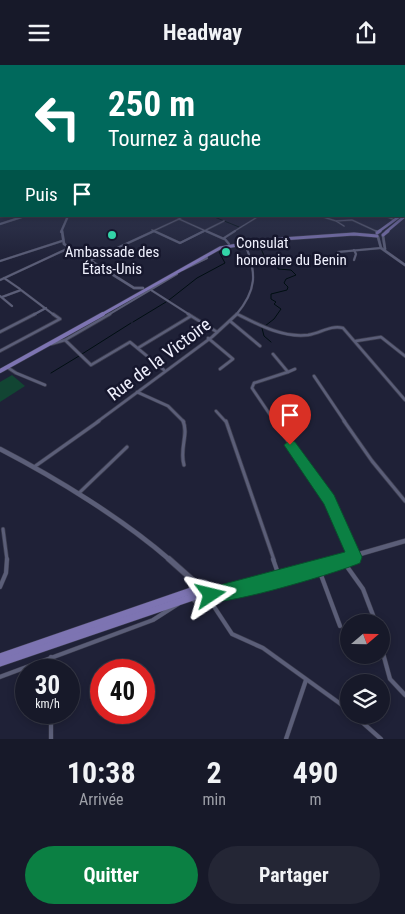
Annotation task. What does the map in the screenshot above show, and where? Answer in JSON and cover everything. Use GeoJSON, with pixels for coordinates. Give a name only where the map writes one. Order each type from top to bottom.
{"type":"FeatureCollection","features":[{"type":"Feature","properties":{"kind":"main road"},"geometry":{"type":"LineString","coordinates":[[68,217],[61,231],[62,241],[69,248],[134,288]]}},
{"type":"Feature","properties":{"kind":"main road"},"geometry":{"type":"LineString","coordinates":[[0,370],[207,252],[229,244],[256,240],[377,234],[399,217]]}},
{"type":"Feature","properties":{"kind":"main road"},"geometry":{"type":"LineString","coordinates":[[0,370],[216,250],[245,244],[352,235],[377,234],[383,236],[404,217]]}},
{"type":"Feature","properties":{"kind":"main road"},"geometry":{"type":"LineString","coordinates":[[0,663],[180,600],[192,594]]}},
{"type":"Feature","properties":{"kind":"main road"},"geometry":{"type":"LineString","coordinates":[[0,657],[192,594]]}},
{"type":"Feature","properties":{"kind":"street"},"geometry":{"type":"LineString","coordinates":[[0,225],[22,217]]}},
{"type":"Feature","properties":{"kind":"street"},"geometry":{"type":"LineString","coordinates":[[176,217],[224,239],[229,244]]}},
{"type":"Feature","properties":{"kind":"street"},"geometry":{"type":"LineString","coordinates":[[89,261],[182,217]]}},
{"type":"Feature","properties":{"kind":"street"},"geometry":{"type":"LineString","coordinates":[[224,239],[234,230],[258,217]]}},
{"type":"Feature","properties":{"kind":"street"},"geometry":{"type":"LineString","coordinates":[[323,217],[344,226]]}},
{"type":"Feature","properties":{"kind":"street"},"geometry":{"type":"LineString","coordinates":[[336,221],[345,217],[377,234],[381,248],[405,265]]}},
{"type":"Feature","properties":{"kind":"street"},"geometry":{"type":"LineString","coordinates":[[388,217],[396,220]]}},
{"type":"Feature","properties":{"kind":"street"},"geometry":{"type":"LineString","coordinates":[[152,230],[180,243],[224,221]]}},
{"type":"Feature","properties":{"kind":"street"},"geometry":{"type":"LineString","coordinates":[[383,236],[385,251]]}},
{"type":"Feature","properties":{"kind":"street"},"geometry":{"type":"LineString","coordinates":[[0,261],[62,241]]}},
{"type":"Feature","properties":{"kind":"street","name":"Rue de la Victoire"},"geometry":{"type":"LineString","coordinates":[[34,467],[238,315],[252,291],[253,271],[245,244]]}},
{"type":"Feature","properties":{"kind":"street"},"geometry":{"type":"LineString","coordinates":[[0,280],[69,248]]}},
{"type":"Feature","properties":{"kind":"street"},"geometry":{"type":"LineString","coordinates":[[338,252],[381,248]]}},
{"type":"Feature","properties":{"kind":"street"},"geometry":{"type":"LineString","coordinates":[[354,250],[356,255],[354,260]]}},
{"type":"Feature","properties":{"kind":"street"},"geometry":{"type":"LineString","coordinates":[[39,349],[65,340],[151,290],[182,269],[207,257]]}},
{"type":"Feature","properties":{"kind":"street"},"geometry":{"type":"LineString","coordinates":[[1,349],[60,319],[4,278]]}},
{"type":"Feature","properties":{"kind":"street"},"geometry":{"type":"LineString","coordinates":[[135,293],[134,288],[143,288]]}},
{"type":"Feature","properties":{"kind":"street"},"geometry":{"type":"LineString","coordinates":[[1,296],[21,290]]}},
{"type":"Feature","properties":{"kind":"street"},"geometry":{"type":"LineString","coordinates":[[151,290],[217,331]]}},
{"type":"Feature","properties":{"kind":"street"},"geometry":{"type":"LineString","coordinates":[[1,296],[12,306]]}},
{"type":"Feature","properties":{"kind":"street"},"geometry":{"type":"LineString","coordinates":[[0,332],[46,308]]}},
{"type":"Feature","properties":{"kind":"street"},"geometry":{"type":"LineString","coordinates":[[238,315],[281,334],[309,335],[341,327],[356,341],[405,400]]}},
{"type":"Feature","properties":{"kind":"street"},"geometry":{"type":"LineString","coordinates":[[138,348],[192,316]]}},
{"type":"Feature","properties":{"kind":"street"},"geometry":{"type":"LineString","coordinates":[[230,321],[260,346]]}},
{"type":"Feature","properties":{"kind":"street"},"geometry":{"type":"LineString","coordinates":[[356,341],[381,337],[405,356]]}},
{"type":"Feature","properties":{"kind":"street"},"geometry":{"type":"LineString","coordinates":[[208,338],[232,359],[220,369]]}},
{"type":"Feature","properties":{"kind":"street"},"geometry":{"type":"LineString","coordinates":[[65,340],[91,365],[128,342],[165,370]]}},
{"type":"Feature","properties":{"kind":"street"},"geometry":{"type":"LineString","coordinates":[[273,354],[288,372]]}},
{"type":"Feature","properties":{"kind":"street"},"geometry":{"type":"LineString","coordinates":[[8,367],[15,373],[37,380],[45,385]]}},
{"type":"Feature","properties":{"kind":"street"},"geometry":{"type":"LineString","coordinates":[[295,369],[254,383],[252,388],[329,499],[355,557]]}},
{"type":"Feature","properties":{"kind":"street"},"geometry":{"type":"LineString","coordinates":[[314,376],[372,461],[405,501]]}},
{"type":"Feature","properties":{"kind":"street"},"geometry":{"type":"LineString","coordinates":[[137,392],[168,407],[182,419],[185,431],[180,452],[184,465]]}},
{"type":"Feature","properties":{"kind":"street"},"geometry":{"type":"LineString","coordinates":[[216,411],[225,419],[280,578]]}},
{"type":"Feature","properties":{"kind":"street"},"geometry":{"type":"LineString","coordinates":[[78,495],[127,447]]}},
{"type":"Feature","properties":{"kind":"street"},"geometry":{"type":"LineString","coordinates":[[0,449],[34,467],[152,543],[196,583],[206,582],[211,588],[210,597],[232,634],[263,648],[340,705]]}},
{"type":"Feature","properties":{"kind":"street"},"geometry":{"type":"LineString","coordinates":[[0,587],[8,570],[9,559],[3,529]]}},
{"type":"Feature","properties":{"kind":"street"},"geometry":{"type":"LineString","coordinates":[[196,583],[192,594],[199,603],[210,597],[343,561],[405,541]]}},
{"type":"Feature","properties":{"kind":"street"},"geometry":{"type":"LineString","coordinates":[[343,561],[363,589],[373,614]]}},
{"type":"Feature","properties":{"kind":"street"},"geometry":{"type":"LineString","coordinates":[[318,567],[340,626]]}},
{"type":"Feature","properties":{"kind":"street"},"geometry":{"type":"LineString","coordinates":[[0,677],[153,620],[176,607],[180,600]]}},
{"type":"Feature","properties":{"kind":"street"},"geometry":{"type":"LineString","coordinates":[[386,664],[390,679],[405,695]]}},
{"type":"Feature","properties":{"kind":"street"},"geometry":{"type":"LineString","coordinates":[[286,739],[306,681]]}},
{"type":"Feature","properties":{"kind":"street"},"geometry":{"type":"LineString","coordinates":[[50,739],[51,724]]}},
{"type":"Feature","properties":{"kind":"street"},"geometry":{"type":"LineString","coordinates":[[364,724],[381,739]]}},
{"type":"Feature","properties":{"kind":"green space"},"geometry":{"type":"Polygon","coordinates":[[[12,375],[25,386],[0,402],[0,382],[12,375]]]}},
{"type":"Feature","properties":{"kind":"waterway"},"geometry":{"type":"LineString","coordinates":[[214,217],[239,227]]}},
{"type":"Feature","properties":{"kind":"waterway"},"geometry":{"type":"LineString","coordinates":[[255,244],[259,244],[266,260],[277,263],[278,269],[291,270],[296,275],[286,279],[284,283],[288,287],[287,290],[271,294],[271,299],[276,302],[274,304],[281,309],[274,319],[265,326]]}},
{"type":"Feature","properties":{"kind":"waterway"},"geometry":{"type":"LineString","coordinates":[[169,300],[197,278],[225,263],[219,252],[224,249]]}},
{"type":"Feature","properties":{"kind":"waterway"},"geometry":{"type":"LineString","coordinates":[[133,322],[166,302]]}},
{"type":"Feature","properties":{"kind":"waterway"},"geometry":{"type":"LineString","coordinates":[[82,354],[131,323]]}},
{"type":"Feature","properties":{"kind":"waterway"},"geometry":{"type":"LineString","coordinates":[[262,328],[264,336],[271,342]]}},
{"type":"Feature","properties":{"kind":"waterway"},"geometry":{"type":"LineString","coordinates":[[51,373],[79,356]]}},
{"type":"Feature","properties":{"kind":"place","name":"Ambassade des États-Unis"},"geometry":{"type":"Point","coordinates":[112,235]}},
{"type":"Feature","properties":{"kind":"place","name":"Consulat honoraire du Benin"},"geometry":{"type":"Point","coordinates":[226,252]}},
{"type":"Feature","properties":{"kind":"route"},"geometry":{"type":"LineString","coordinates":[[211,595],[235,591],[355,557],[329,499],[290,445]]}}]}
